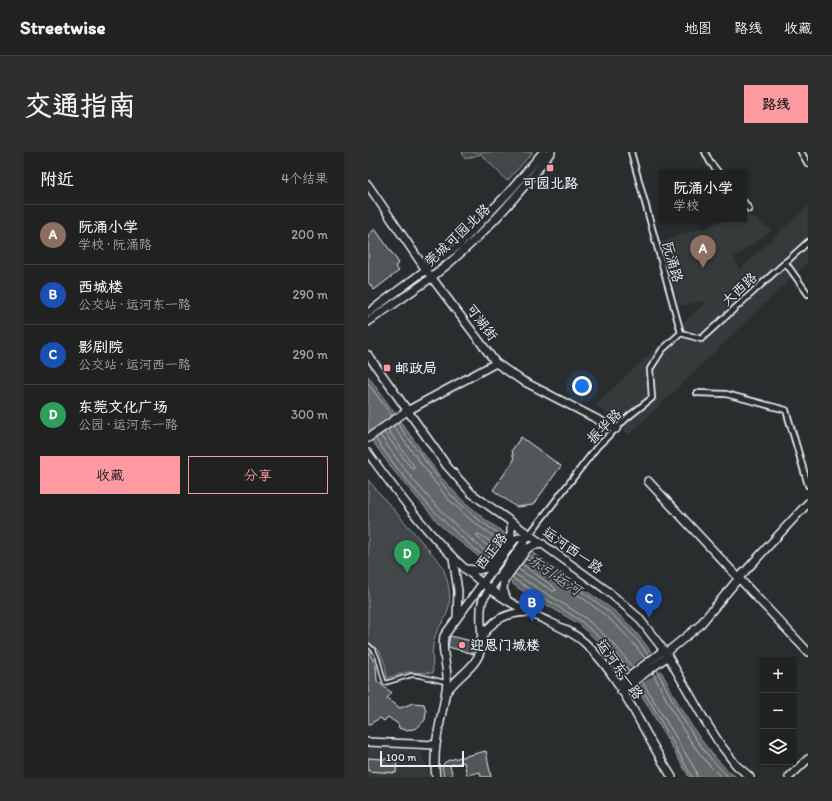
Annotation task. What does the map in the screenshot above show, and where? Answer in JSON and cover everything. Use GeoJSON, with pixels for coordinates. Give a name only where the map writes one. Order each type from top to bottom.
{"type":"FeatureCollection","features":[{"type":"Feature","properties":{"kind":"street","name":"莞城可园北路"},"geometry":{"type":"LineString","coordinates":[[368,313],[459,245],[486,218],[543,152]]}},
{"type":"Feature","properties":{"kind":"street","name":"莞城可园北路"},"geometry":{"type":"LineString","coordinates":[[368,322],[432,277],[462,251],[491,223],[551,152]]}},
{"type":"Feature","properties":{"kind":"street","name":"阮涌路"},"geometry":{"type":"LineString","coordinates":[[631,152],[681,332]]}},
{"type":"Feature","properties":{"kind":"street"},"geometry":{"type":"LineString","coordinates":[[705,152],[710,162],[717,170]]}},
{"type":"Feature","properties":{"kind":"street"},"geometry":{"type":"LineString","coordinates":[[801,152],[808,164]]}},
{"type":"Feature","properties":{"kind":"street","name":"可湖街"},"geometry":{"type":"LineString","coordinates":[[368,185],[426,270],[496,363],[521,380],[616,429]]}},
{"type":"Feature","properties":{"kind":"street"},"geometry":{"type":"LineString","coordinates":[[747,205],[750,208]]}},
{"type":"Feature","properties":{"kind":"street","name":"大西路"},"geometry":{"type":"LineString","coordinates":[[681,332],[700,339],[808,242]]}},
{"type":"Feature","properties":{"kind":"street"},"geometry":{"type":"LineString","coordinates":[[785,262],[808,294]]}},
{"type":"Feature","properties":{"kind":"street","name":"振华路"},"geometry":{"type":"LineString","coordinates":[[529,535],[597,447],[652,398],[650,369],[662,350],[681,332]]}},
{"type":"Feature","properties":{"kind":"street","name":"运河西一路"},"geometry":{"type":"LineString","coordinates":[[368,356],[460,481],[483,502],[623,603],[638,617],[664,654],[704,719],[736,765],[750,777]]}},
{"type":"Feature","properties":{"kind":"street"},"geometry":{"type":"LineString","coordinates":[[368,438],[408,411],[496,363]]}},
{"type":"Feature","properties":{"kind":"street"},"geometry":{"type":"LineString","coordinates":[[697,393],[726,394],[786,410],[808,485]]}},
{"type":"Feature","properties":{"kind":"street","name":"运河东一路"},"geometry":{"type":"LineString","coordinates":[[368,453],[431,534],[464,569],[482,584],[507,601],[573,633],[585,643],[598,657],[620,688],[672,777]]}},
{"type":"Feature","properties":{"kind":"street"},"geometry":{"type":"LineString","coordinates":[[648,481],[808,652]]}},
{"type":"Feature","properties":{"kind":"street"},"geometry":{"type":"LineString","coordinates":[[620,688],[699,626],[739,578],[808,503]]}},
{"type":"Feature","properties":{"kind":"street"},"geometry":{"type":"LineString","coordinates":[[510,522],[513,537]]}},
{"type":"Feature","properties":{"kind":"street","name":"西正路"},"geometry":{"type":"LineString","coordinates":[[436,777],[434,756],[446,682],[443,642],[444,636],[482,584],[488,570],[513,537],[529,535],[526,546],[501,579],[490,589],[482,603],[481,639],[478,657],[454,681],[445,695]]}},
{"type":"Feature","properties":{"kind":"street"},"geometry":{"type":"LineString","coordinates":[[526,546],[542,544]]}},
{"type":"Feature","properties":{"kind":"street"},"geometry":{"type":"LineString","coordinates":[[453,557],[458,591],[457,617]]}},
{"type":"Feature","properties":{"kind":"street"},"geometry":{"type":"LineString","coordinates":[[464,569],[488,570]]}},
{"type":"Feature","properties":{"kind":"street"},"geometry":{"type":"LineString","coordinates":[[501,579],[507,601]]}},
{"type":"Feature","properties":{"kind":"street"},"geometry":{"type":"LineString","coordinates":[[481,639],[490,625],[500,618],[510,614],[529,612]]}},
{"type":"Feature","properties":{"kind":"street"},"geometry":{"type":"LineString","coordinates":[[368,742],[436,745]]}},
{"type":"Feature","properties":{"kind":"street"},"geometry":{"type":"LineString","coordinates":[[789,777],[808,759]]}},
{"type":"Feature","properties":{"kind":"lane"},"geometry":{"type":"LineString","coordinates":[[368,645],[373,649],[380,660],[385,683],[404,676],[412,675],[446,682]]}},
{"type":"Feature","properties":{"kind":"shaded area"},"geometry":{"type":"Polygon","coordinates":[[[462,152],[533,152],[507,181],[481,154],[465,159],[462,152]]]}},
{"type":"Feature","properties":{"kind":"shaded area"},"geometry":{"type":"Polygon","coordinates":[[[808,206],[808,262],[629,435],[596,404],[708,300],[679,306],[662,242],[719,222],[747,222],[747,214],[772,230],[734,257],[739,270],[808,206]]]}},
{"type":"Feature","properties":{"kind":"shaded area"},"geometry":{"type":"Polygon","coordinates":[[[368,480],[442,565],[445,572],[450,599],[447,613],[435,636],[433,650],[433,673],[407,672],[387,678],[385,664],[380,652],[368,641],[368,480]]]}},
{"type":"Feature","properties":{"kind":"shaded area"},"geometry":{"type":"Polygon","coordinates":[[[368,747],[420,751],[430,777],[368,777],[368,747]]]}},
{"type":"Feature","properties":{"kind":"water","name":"东引运河"},"geometry":{"type":"Polygon","coordinates":[[[368,376],[439,475],[461,499],[486,520],[616,612],[633,629],[652,654],[682,710],[698,735],[716,759],[736,777],[689,777],[647,704],[618,661],[579,624],[518,588],[442,527],[394,471],[368,435],[368,376]]]}},
{"type":"Feature","properties":{"kind":"pier"},"geometry":{"type":"Polygon","coordinates":[[[506,532],[533,552],[509,584],[482,563],[506,532]]]}},
{"type":"Feature","properties":{"kind":"pier"},"geometry":{"type":"Polygon","coordinates":[[[652,651],[663,669],[635,688],[624,672],[652,651]]]}},
{"type":"Feature","properties":{"kind":"building"},"geometry":{"type":"Polygon","coordinates":[[[375,229],[399,263],[395,266],[399,271],[374,290],[368,282],[368,235],[375,229]]]}},
{"type":"Feature","properties":{"kind":"building"},"geometry":{"type":"Polygon","coordinates":[[[521,437],[561,466],[533,505],[516,507],[493,490],[514,460],[512,450],[521,437]]]}},
{"type":"Feature","properties":{"kind":"building","name":"迎恩门城楼"},"geometry":{"type":"Polygon","coordinates":[[[450,636],[476,642],[474,654],[448,647],[450,636]]]}},
{"type":"Feature","properties":{"kind":"building"},"geometry":{"type":"Polygon","coordinates":[[[368,650],[376,666],[377,681],[392,693],[387,698],[400,708],[413,703],[424,704],[426,711],[425,720],[414,729],[405,730],[399,728],[398,724],[388,717],[384,721],[380,718],[368,725],[368,650]]]}},
{"type":"Feature","properties":{"kind":"building"},"geometry":{"type":"Polygon","coordinates":[[[486,751],[491,777],[481,777],[480,772],[467,775],[464,762],[450,765],[453,777],[444,777],[442,768],[444,763],[449,760],[486,751]]]}},
{"type":"Feature","properties":{"kind":"building"},"geometry":{"type":"Polygon","coordinates":[[[368,758],[397,760],[396,773],[368,771],[368,758]]]}},
{"type":"Feature","properties":{"kind":"place","name":"可园北路"},"geometry":{"type":"Point","coordinates":[550,168]}},
{"type":"Feature","properties":{"kind":"place","name":"阮涌小学"},"geometry":{"type":"Point","coordinates":[703,268]}},
{"type":"Feature","properties":{"kind":"place","name":"邮政局"},"geometry":{"type":"Point","coordinates":[387,368]}},
{"type":"Feature","properties":{"kind":"place","name":"东莞文化广场"},"geometry":{"type":"Point","coordinates":[407,573]}},
{"type":"Feature","properties":{"kind":"place","name":"影剧院"},"geometry":{"type":"Point","coordinates":[649,618]}},
{"type":"Feature","properties":{"kind":"place","name":"西城楼"},"geometry":{"type":"Point","coordinates":[532,622]}},
{"type":"Feature","properties":{"kind":"place","name":"迎恩门城楼"},"geometry":{"type":"Point","coordinates":[462,645]}}]}
